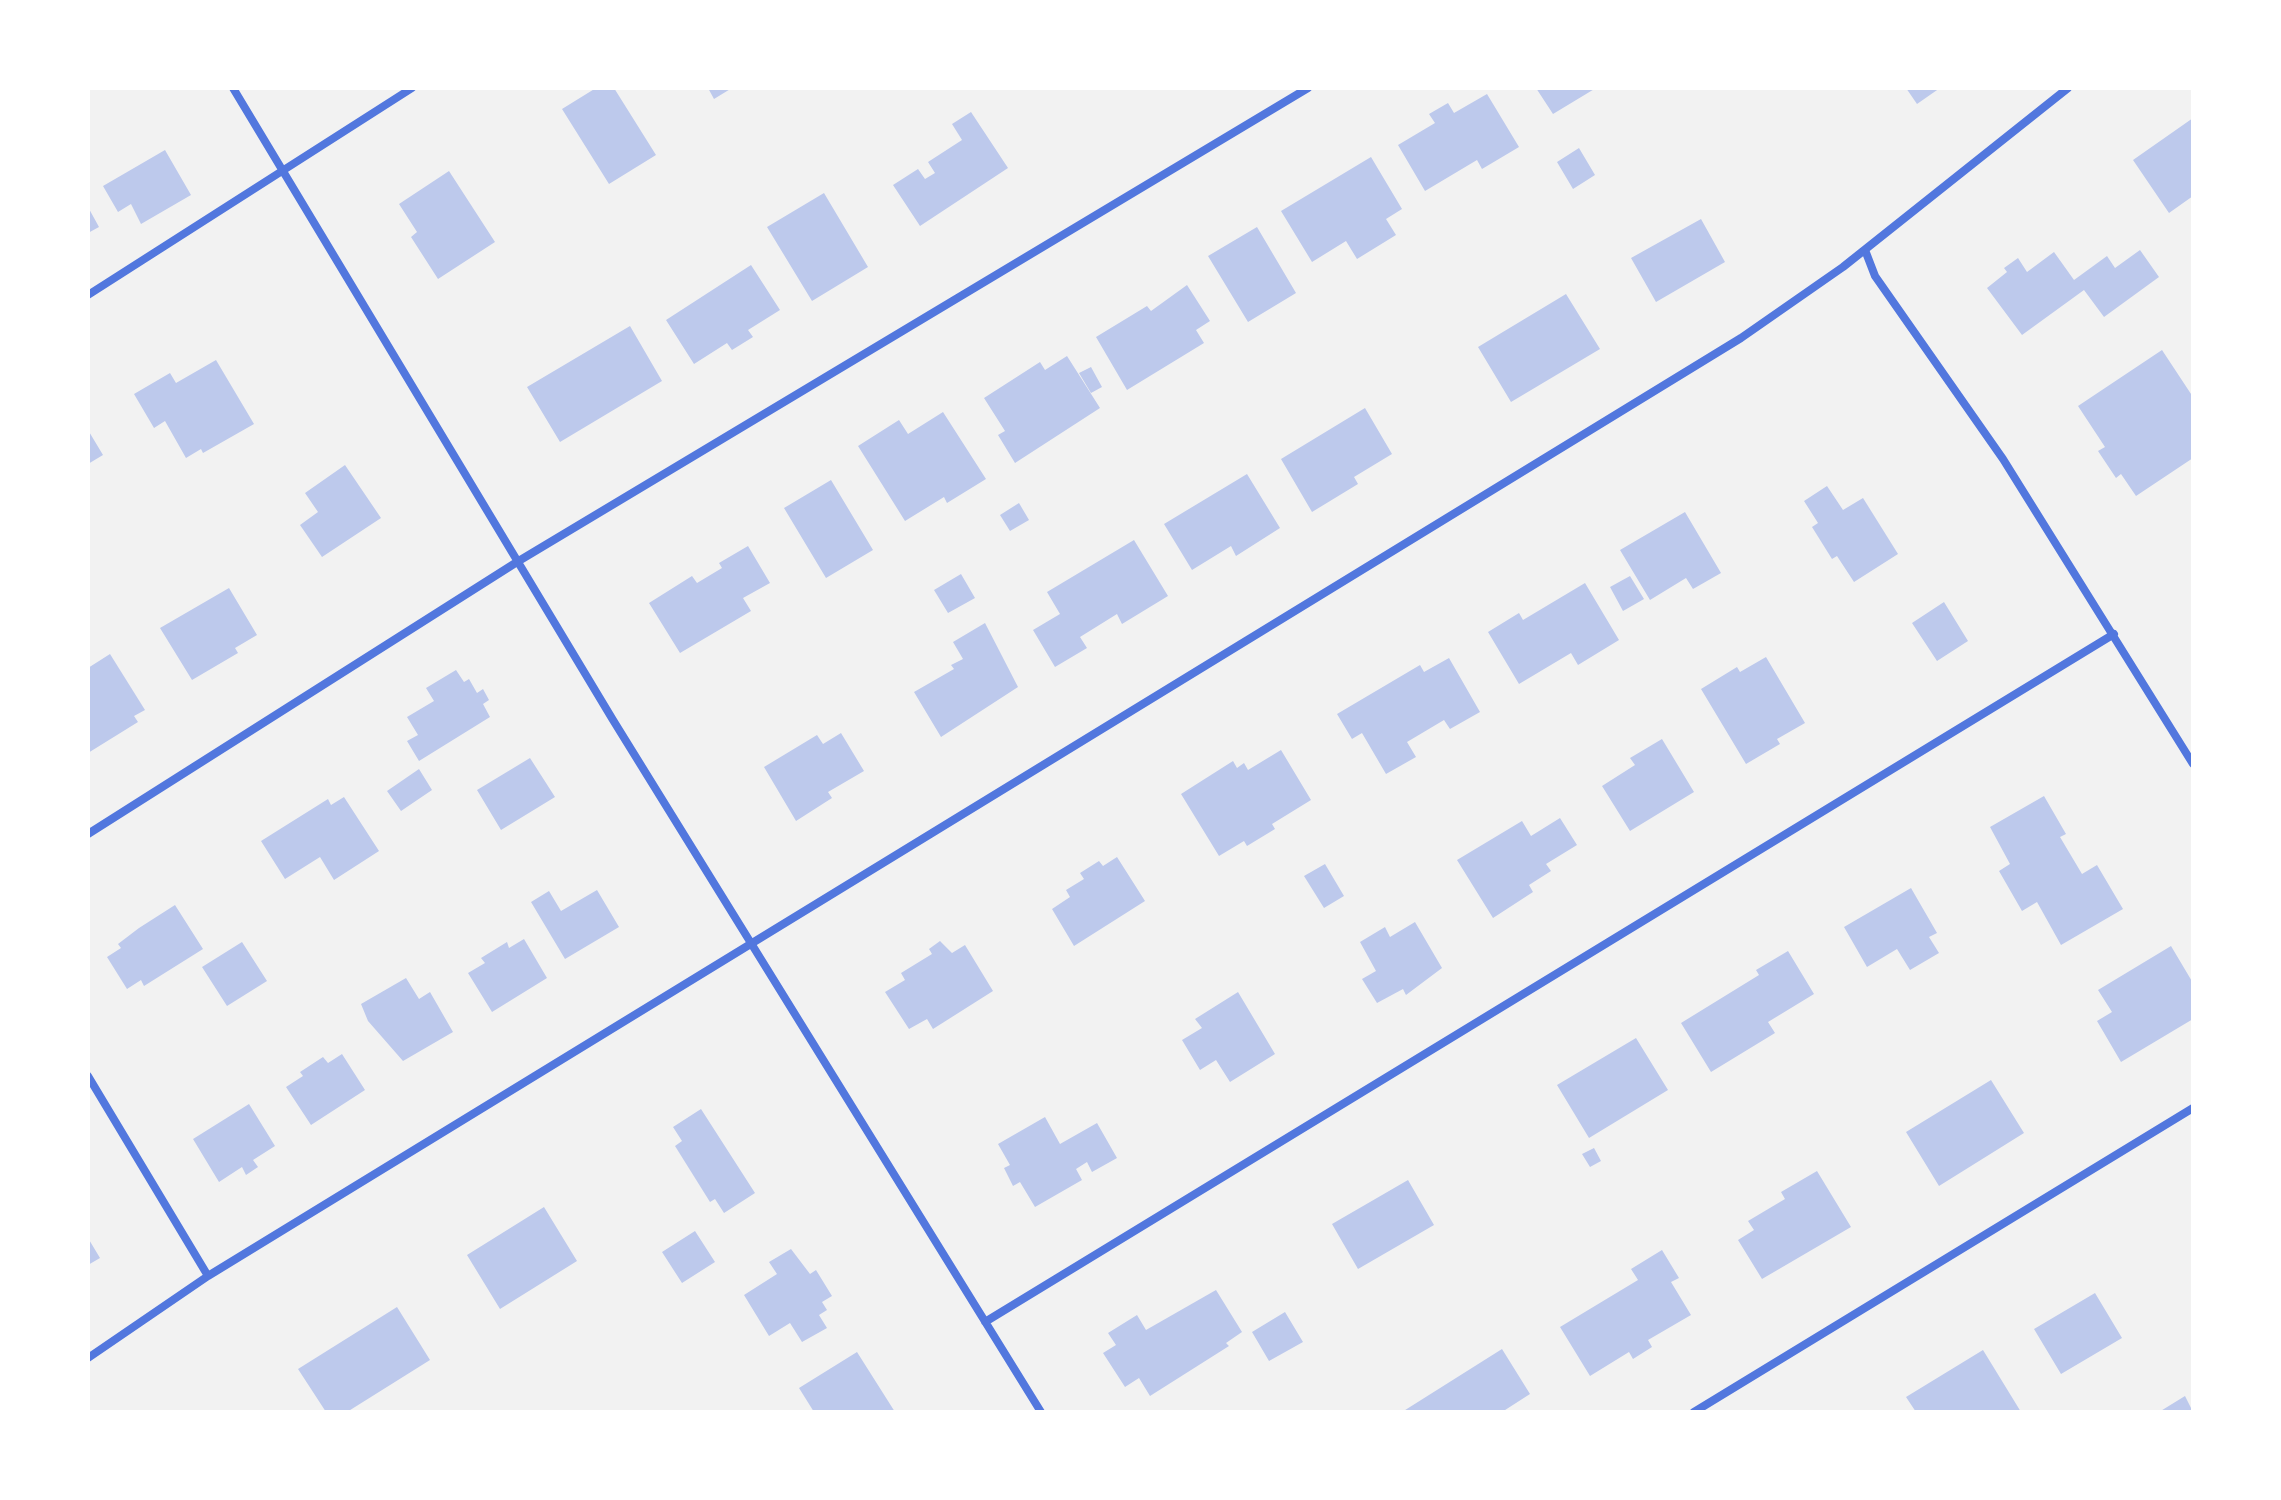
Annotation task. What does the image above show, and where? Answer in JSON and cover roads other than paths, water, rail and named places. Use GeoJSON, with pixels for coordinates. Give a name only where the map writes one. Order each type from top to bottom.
{"type":"FeatureCollection","features":[{"type":"Feature","properties":{"kind":"street"},"geometry":{"type":"LineString","coordinates":[[233,88],[517,562],[1041,1412]]}},
{"type":"Feature","properties":{"kind":"street"},"geometry":{"type":"LineString","coordinates":[[88,295],[412,88]]}},
{"type":"Feature","properties":{"kind":"street"},"geometry":{"type":"LineString","coordinates":[[88,834],[517,562],[1308,88]]}},
{"type":"Feature","properties":{"kind":"street"},"geometry":{"type":"LineString","coordinates":[[88,1358],[208,1276],[752,946],[1612,414],[1741,338],[1865,250],[2068,88]]}},
{"type":"Feature","properties":{"kind":"street"},"geometry":{"type":"LineString","coordinates":[[1865,250],[1875,276],[2003,459],[2193,764]]}},
{"type":"Feature","properties":{"kind":"street"},"geometry":{"type":"LineString","coordinates":[[985,1322],[2114,634]]}},
{"type":"Feature","properties":{"kind":"street"},"geometry":{"type":"LineString","coordinates":[[88,1076],[208,1276]]}},
{"type":"Feature","properties":{"kind":"street"},"geometry":{"type":"LineString","coordinates":[[1694,1412],[2193,1108]]}}]}
